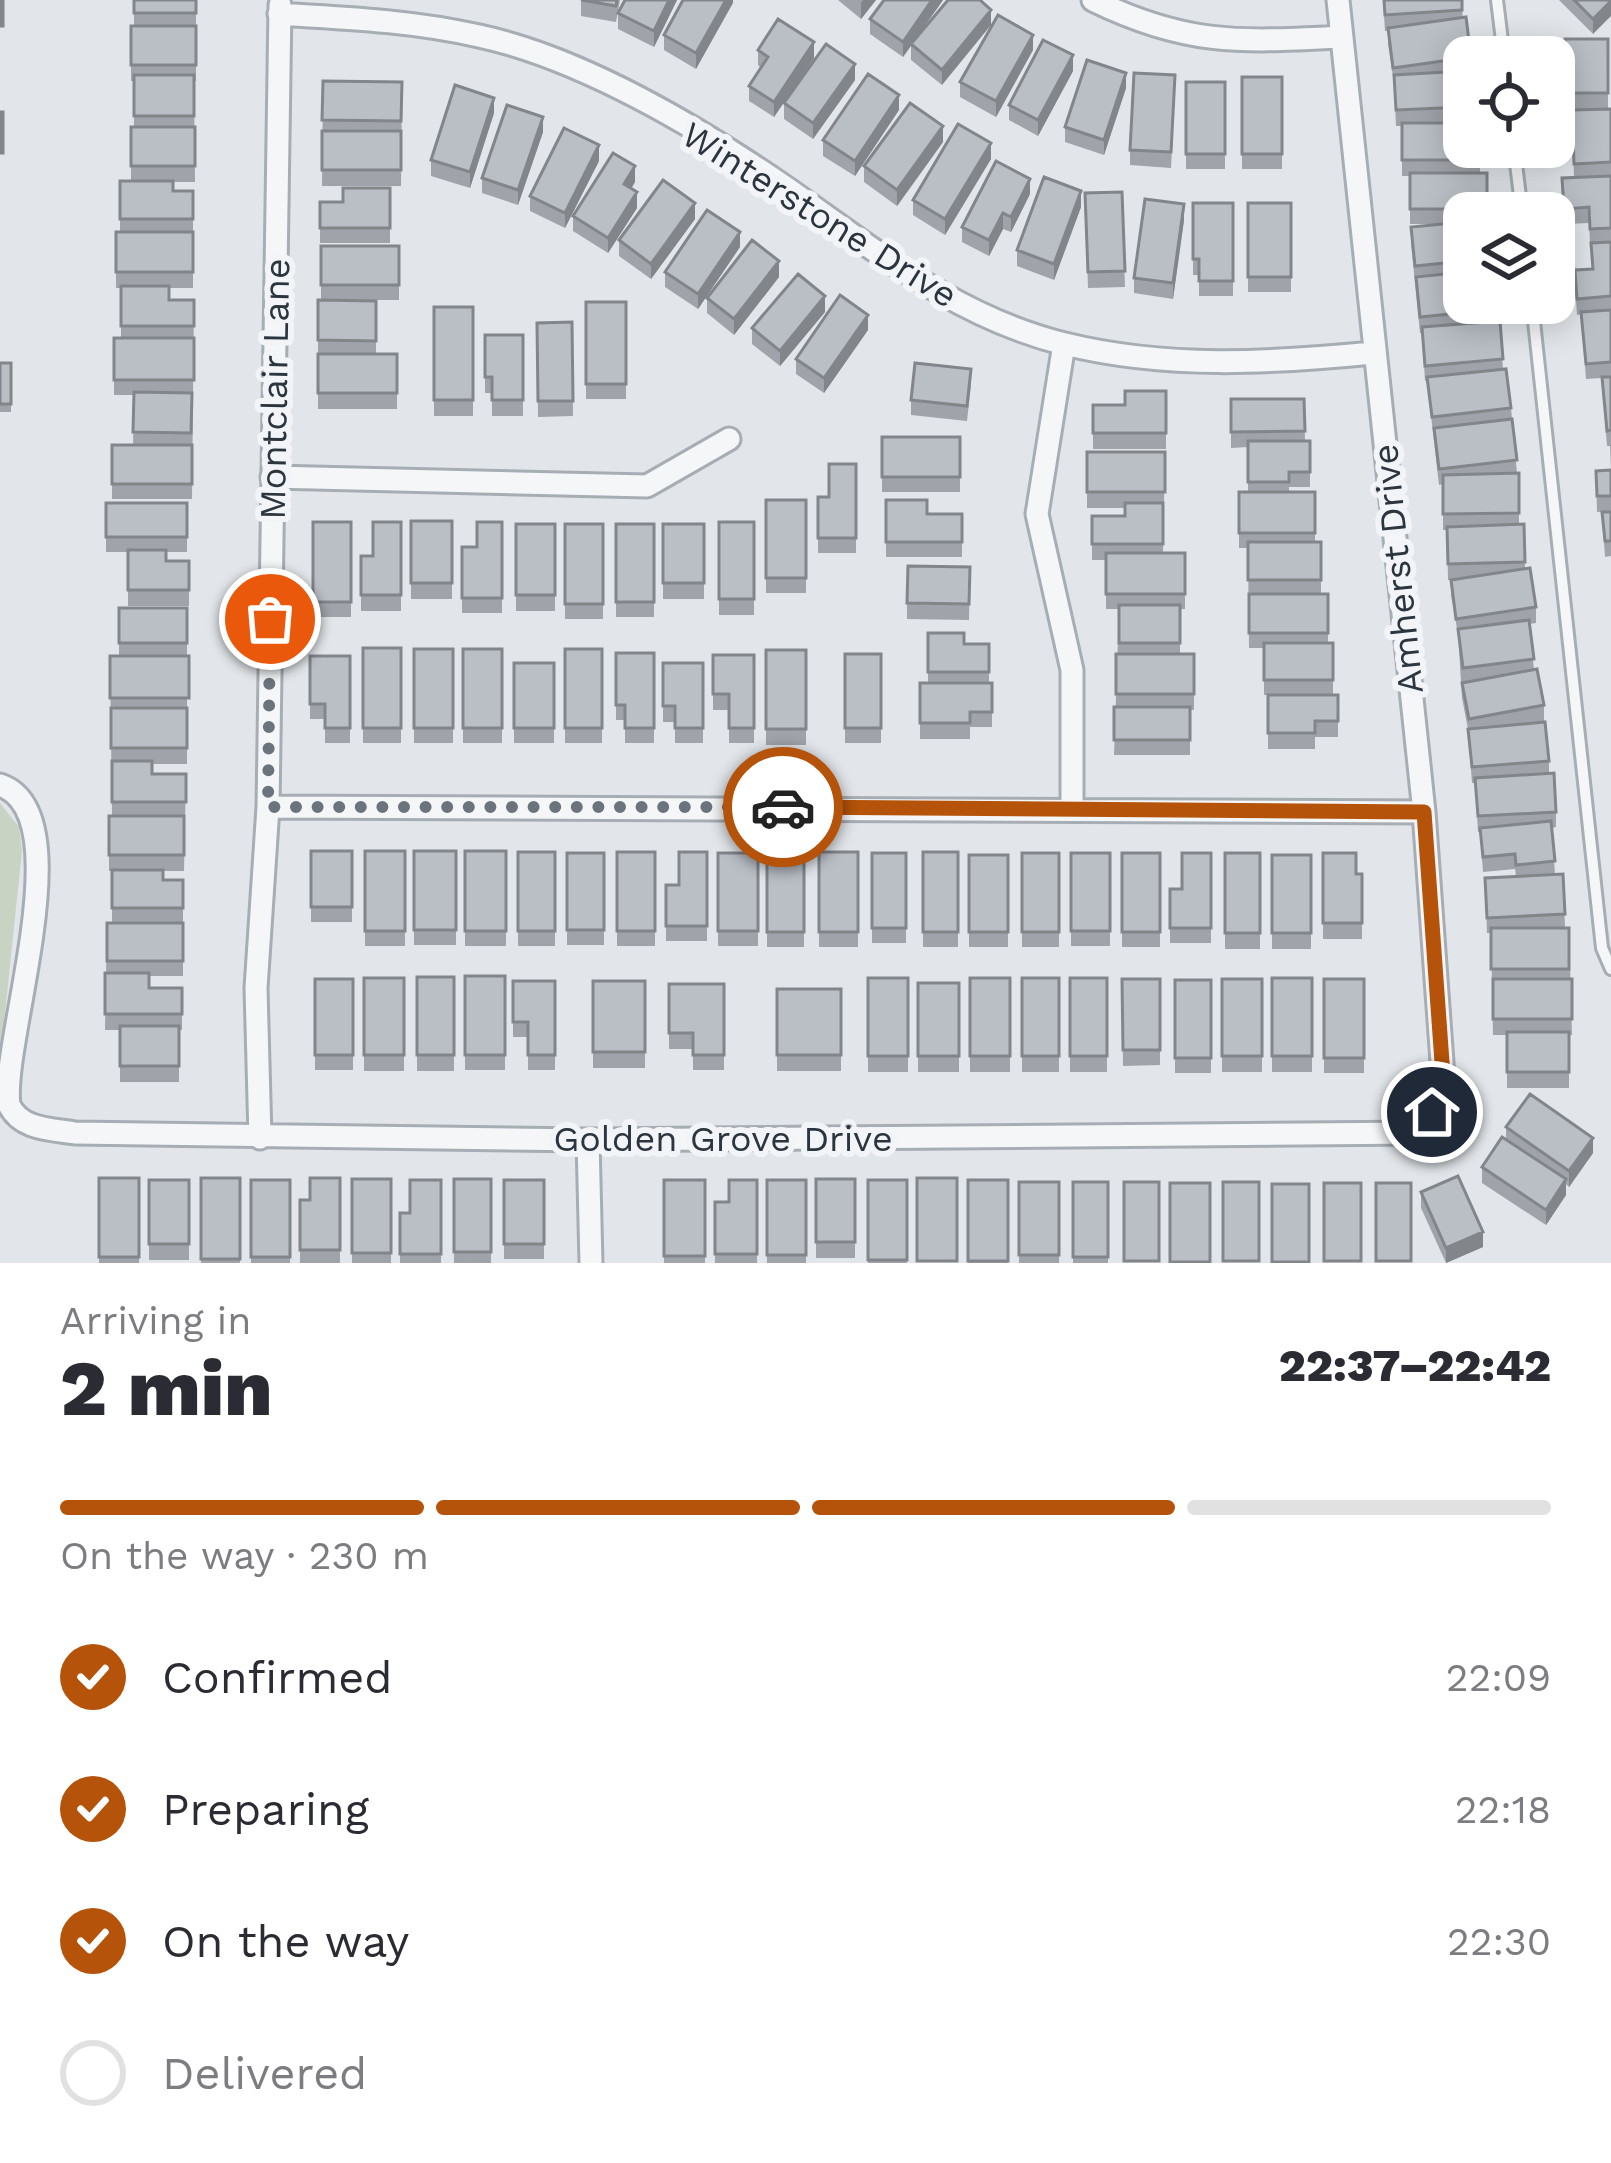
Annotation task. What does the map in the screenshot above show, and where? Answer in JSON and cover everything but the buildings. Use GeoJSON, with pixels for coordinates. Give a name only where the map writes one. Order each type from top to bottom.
{"type":"FeatureCollection","features":[{"type":"Feature","properties":{"kind":"street"},"geometry":{"type":"LineString","coordinates":[[1093,0],[1149,27],[1188,37],[1242,42],[1342,37]]}},
{"type":"Feature","properties":{"kind":"street","name":"Amherst Drive"},"geometry":{"type":"LineString","coordinates":[[1337,0],[1424,812],[1444,1090],[1420,1133]]}},
{"type":"Feature","properties":{"kind":"street","name":"Winterstone Drive"},"geometry":{"type":"LineString","coordinates":[[279,7],[484,37],[608,83],[786,188],[871,252],[948,298],[1064,344],[1180,362],[1273,362],[1373,353]]}},
{"type":"Feature","properties":{"kind":"street","name":"Montclair Lane"},"geometry":{"type":"LineString","coordinates":[[260,1138],[256,988],[268,807],[279,7]]}},
{"type":"Feature","properties":{"kind":"street"},"geometry":{"type":"LineString","coordinates":[[1064,344],[1037,514],[1072,670],[1072,807]]}},
{"type":"Feature","properties":{"kind":"street"},"geometry":{"type":"LineString","coordinates":[[272,477],[646,486],[729,439]]}},
{"type":"Feature","properties":{"kind":"street","name":"Golden Grove Drive"},"geometry":{"type":"LineString","coordinates":[[0,785],[12,789],[27,812],[32,874],[3,1064],[8,1105],[26,1125],[75,1133],[260,1138],[588,1140],[1420,1133]]}},
{"type":"Feature","properties":{"kind":"street"},"geometry":{"type":"LineString","coordinates":[[268,807],[1424,812]]}},
{"type":"Feature","properties":{"kind":"street"},"geometry":{"type":"LineString","coordinates":[[588,1140],[591,1263]]}},
{"type":"Feature","properties":{"kind":"lane"},"geometry":{"type":"LineString","coordinates":[[1497,0],[1501,36]]}},
{"type":"Feature","properties":{"kind":"lane"},"geometry":{"type":"LineString","coordinates":[[1534,324],[1602,948],[1611,969]]}},
{"type":"Feature","properties":{"kind":"green space"},"geometry":{"type":"Polygon","coordinates":[[[0,803],[19,827],[22,851],[0,1061],[0,803]]]}},
{"type":"Feature","properties":{"kind":"way so far"},"geometry":{"type":"LineString","coordinates":[[270,619],[268,807],[783,807]]}},
{"type":"Feature","properties":{"kind":"route"},"geometry":{"type":"LineString","coordinates":[[783,807],[1424,812],[1444,1090],[1432,1112]]}}]}
